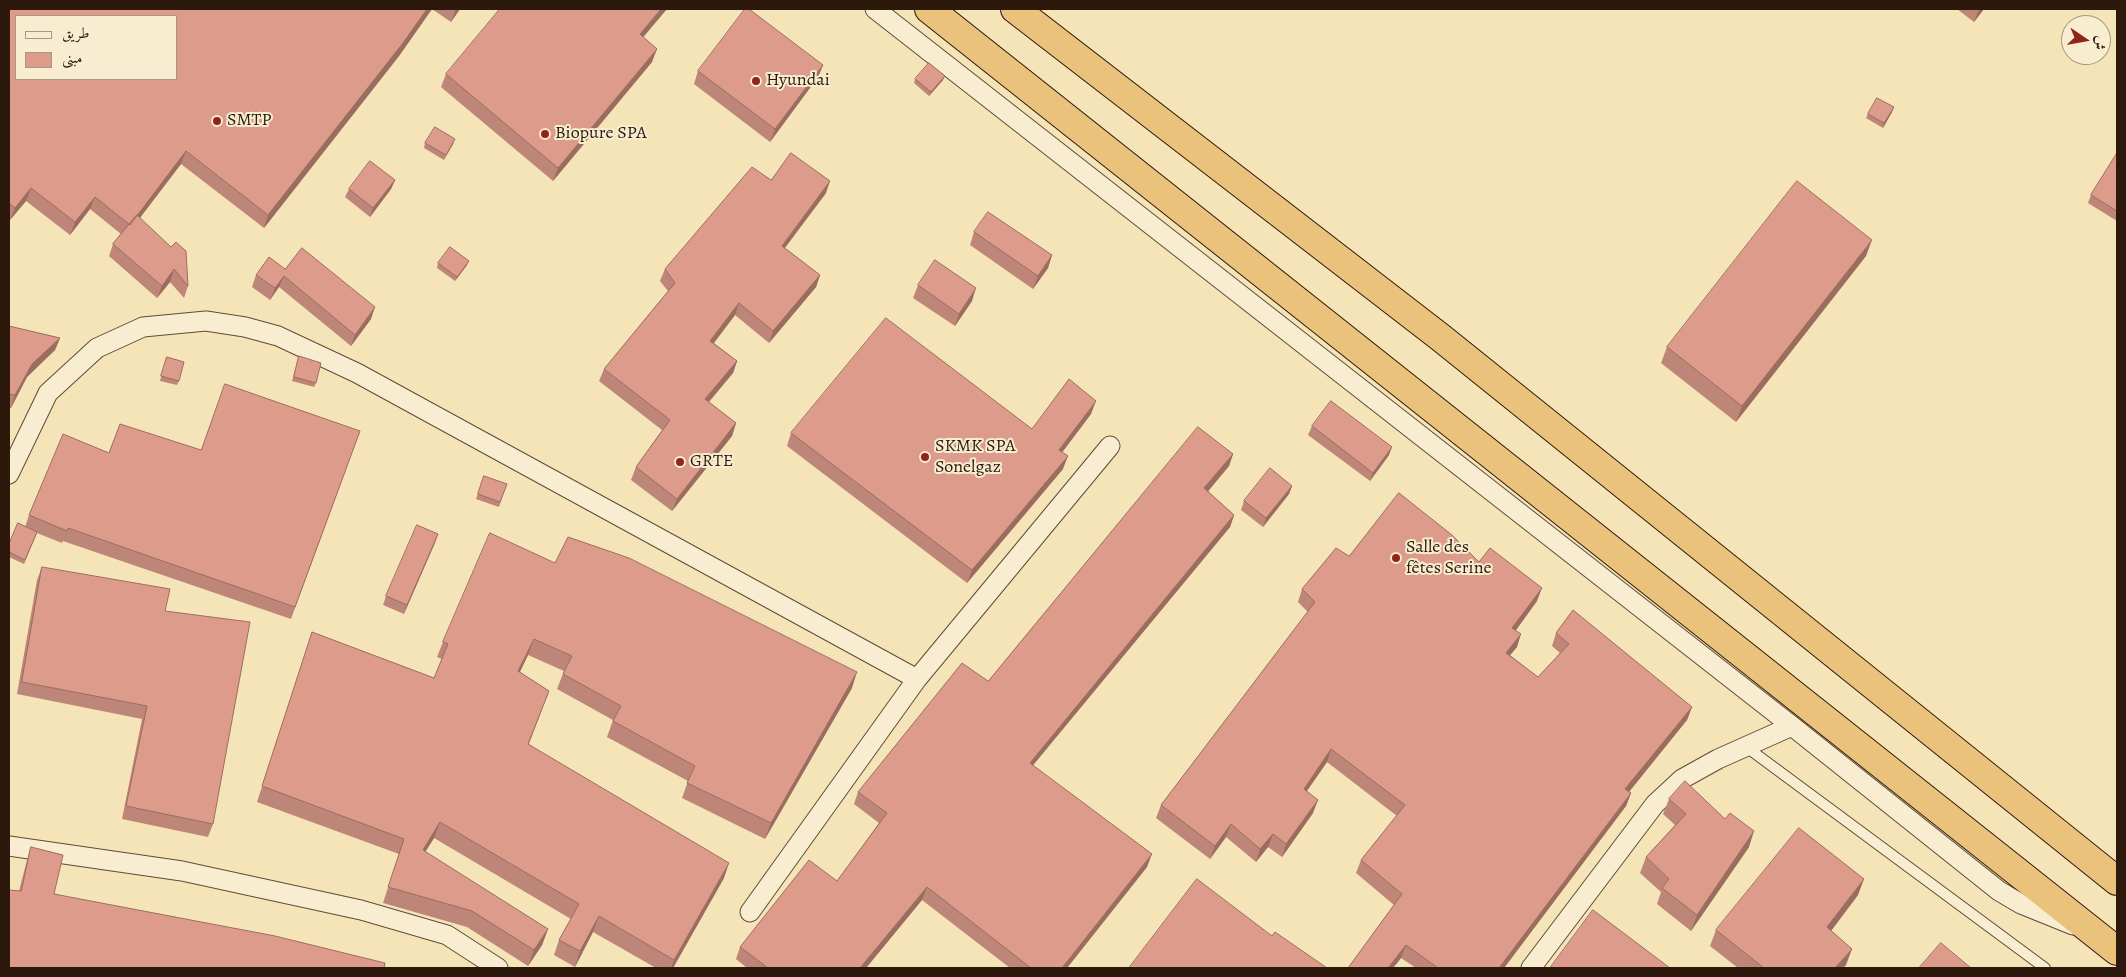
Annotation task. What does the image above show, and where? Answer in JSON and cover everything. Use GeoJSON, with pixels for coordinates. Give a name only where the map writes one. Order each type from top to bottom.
{"type":"FeatureCollection","features":[{"type":"Feature","properties":{"kind":"highway"},"geometry":{"type":"LineString","coordinates":[[929,9],[2117,951]]}},
{"type":"Feature","properties":{"kind":"highway"},"geometry":{"type":"LineString","coordinates":[[1015,9],[1440,337],[2117,881]]}},
{"type":"Feature","properties":{"kind":"street"},"geometry":{"type":"LineString","coordinates":[[875,9],[1792,726],[1999,891],[2022,904],[2095,934]]}},
{"type":"Feature","properties":{"kind":"street"},"geometry":{"type":"LineString","coordinates":[[9,474],[48,393],[97,348],[143,327],[206,321],[245,327],[278,336],[357,373],[917,679]]}},
{"type":"Feature","properties":{"kind":"street"},"geometry":{"type":"LineString","coordinates":[[750,912],[917,679],[1110,446]]}},
{"type":"Feature","properties":{"kind":"street"},"geometry":{"type":"LineString","coordinates":[[1531,968],[1655,804],[1682,779],[1745,746],[1792,726]]}},
{"type":"Feature","properties":{"kind":"street"},"geometry":{"type":"LineString","coordinates":[[9,846],[182,871],[361,910],[447,935],[498,968]]}},
{"type":"Feature","properties":{"kind":"lane"},"geometry":{"type":"LineString","coordinates":[[1745,746],[2045,968]]}},
{"type":"Feature","properties":{"kind":"building","name":"SMTP"},"geometry":{"type":"Polygon","coordinates":[[[9,9],[427,9],[403,43],[268,215],[186,151],[130,225],[95,197],[75,222],[31,188],[15,208],[9,203],[9,9]]]}},
{"type":"Feature","properties":{"kind":"building","name":"Biopure SPA"},"geometry":{"type":"Polygon","coordinates":[[[500,9],[661,9],[640,34],[657,49],[558,168],[446,74],[500,9]]]}},
{"type":"Feature","properties":{"kind":"building","name":"Hyundai"},"geometry":{"type":"Polygon","coordinates":[[[745,9],[749,9],[823,65],[775,129],[698,71],[745,9]]]}},
{"type":"Feature","properties":{"kind":"building"},"geometry":{"type":"Polygon","coordinates":[[[929,63],[945,76],[931,92],[915,79],[929,63]]]}},
{"type":"Feature","properties":{"kind":"building"},"geometry":{"type":"Polygon","coordinates":[[[1877,98],[1894,107],[1884,123],[1868,114],[1877,98]]]}},
{"type":"Feature","properties":{"kind":"building"},"geometry":{"type":"Polygon","coordinates":[[[435,127],[455,139],[446,155],[425,143],[435,127]]]}},
{"type":"Feature","properties":{"kind":"building"},"geometry":{"type":"Polygon","coordinates":[[[791,153],[830,181],[782,246],[820,275],[773,331],[739,303],[710,341],[737,361],[705,399],[736,423],[677,499],[636,467],[670,420],[604,369],[675,283],[665,269],[752,167],[771,180],[791,153]]]}},
{"type":"Feature","properties":{"kind":"building"},"geometry":{"type":"Polygon","coordinates":[[[2117,153],[2117,211],[2091,195],[2117,153]]]}},
{"type":"Feature","properties":{"kind":"building"},"geometry":{"type":"Polygon","coordinates":[[[370,161],[395,180],[373,208],[349,189],[370,161]]]}},
{"type":"Feature","properties":{"kind":"building"},"geometry":{"type":"Polygon","coordinates":[[[1797,181],[1872,240],[1742,406],[1667,347],[1797,181]]]}},
{"type":"Feature","properties":{"kind":"building"},"geometry":{"type":"Polygon","coordinates":[[[988,212],[1052,255],[1038,276],[974,232],[988,212]]]}},
{"type":"Feature","properties":{"kind":"building"},"geometry":{"type":"Polygon","coordinates":[[[137,215],[171,247],[176,242],[186,251],[188,286],[174,269],[162,286],[113,244],[137,215]]]}},
{"type":"Feature","properties":{"kind":"building"},"geometry":{"type":"Polygon","coordinates":[[[450,247],[469,261],[457,277],[438,263],[450,247]]]}},
{"type":"Feature","properties":{"kind":"building"},"geometry":{"type":"Polygon","coordinates":[[[302,248],[375,307],[355,335],[284,276],[275,288],[256,275],[269,257],[285,269],[302,248]]]}},
{"type":"Feature","properties":{"kind":"building"},"geometry":{"type":"Polygon","coordinates":[[[935,260],[976,288],[959,314],[918,285],[935,260]]]}},
{"type":"Feature","properties":{"kind":"building","name":"SKMK SPA Sonelgaz"},"geometry":{"type":"Polygon","coordinates":[[[886,318],[1032,429],[1069,379],[1096,401],[1059,450],[1068,456],[972,570],[791,433],[886,318]]]}},
{"type":"Feature","properties":{"kind":"building"},"geometry":{"type":"Polygon","coordinates":[[[9,326],[60,338],[32,364],[15,395],[9,394],[9,326]]]}},
{"type":"Feature","properties":{"kind":"building"},"geometry":{"type":"Polygon","coordinates":[[[299,356],[321,363],[316,383],[294,377],[299,356]]]}},
{"type":"Feature","properties":{"kind":"building"},"geometry":{"type":"Polygon","coordinates":[[[167,357],[184,362],[179,381],[161,376],[167,357]]]}},
{"type":"Feature","properties":{"kind":"building"},"geometry":{"type":"Polygon","coordinates":[[[225,384],[360,431],[295,607],[68,528],[67,531],[29,515],[63,434],[109,453],[120,424],[201,450],[225,384]]]}},
{"type":"Feature","properties":{"kind":"building"},"geometry":{"type":"Polygon","coordinates":[[[1331,401],[1392,447],[1373,473],[1312,426],[1331,401]]]}},
{"type":"Feature","properties":{"kind":"building"},"geometry":{"type":"Polygon","coordinates":[[[1198,427],[1233,454],[1204,488],[1234,515],[1030,763],[1152,854],[1062,968],[1031,968],[927,887],[860,968],[768,968],[740,947],[809,860],[837,881],[887,813],[858,792],[962,663],[988,681],[1198,427]]]}},
{"type":"Feature","properties":{"kind":"building"},"geometry":{"type":"Polygon","coordinates":[[[1270,468],[1292,486],[1266,518],[1244,501],[1270,468]]]}},
{"type":"Feature","properties":{"kind":"building"},"geometry":{"type":"Polygon","coordinates":[[[484,476],[507,484],[500,502],[478,494],[484,476]]]}},
{"type":"Feature","properties":{"kind":"building"},"geometry":{"type":"Polygon","coordinates":[[[1399,493],[1452,535],[1479,562],[1490,548],[1542,588],[1512,628],[1521,634],[1506,653],[1538,677],[1569,644],[1556,633],[1573,610],[1692,707],[1625,789],[1631,793],[1499,968],[1438,968],[1406,945],[1388,968],[1348,968],[1402,894],[1361,860],[1405,805],[1331,749],[1304,789],[1318,800],[1286,844],[1273,834],[1260,849],[1231,824],[1215,846],[1161,805],[1315,602],[1302,589],[1336,548],[1349,556],[1399,493]]]}},
{"type":"Feature","properties":{"kind":"building"},"geometry":{"type":"Polygon","coordinates":[[[18,523],[37,532],[25,560],[9,552],[9,544],[18,523]]]}},
{"type":"Feature","properties":{"kind":"building"},"geometry":{"type":"Polygon","coordinates":[[[417,525],[438,534],[407,605],[386,596],[417,525]]]}},
{"type":"Feature","properties":{"kind":"building"},"geometry":{"type":"Polygon","coordinates":[[[490,533],[555,563],[568,537],[629,558],[857,672],[771,823],[687,783],[695,766],[613,721],[621,706],[563,674],[572,656],[534,639],[518,671],[549,691],[528,744],[729,863],[674,960],[599,916],[580,951],[559,940],[579,904],[440,822],[423,850],[548,929],[534,950],[472,911],[388,887],[404,839],[262,786],[312,632],[434,678],[448,644],[443,642],[490,533]]]}},
{"type":"Feature","properties":{"kind":"building"},"geometry":{"type":"Polygon","coordinates":[[[42,567],[170,589],[165,611],[250,622],[213,824],[126,806],[147,706],[22,682],[42,567]]]}},
{"type":"Feature","properties":{"kind":"building"},"geometry":{"type":"Polygon","coordinates":[[[1685,781],[1725,819],[1730,813],[1754,831],[1697,915],[1662,888],[1669,879],[1646,857],[1686,814],[1669,799],[1685,781]]]}},
{"type":"Feature","properties":{"kind":"building"},"geometry":{"type":"Polygon","coordinates":[[[1799,828],[1864,879],[1827,927],[1852,949],[1835,968],[1764,968],[1716,930],[1799,828]]]}},
{"type":"Feature","properties":{"kind":"building"},"geometry":{"type":"Polygon","coordinates":[[[31,847],[63,855],[54,894],[275,936],[385,963],[384,968],[9,968],[9,890],[21,891],[31,847]]]}},
{"type":"Feature","properties":{"kind":"building"},"geometry":{"type":"Polygon","coordinates":[[[1197,879],[1272,936],[1275,932],[1327,968],[1129,968],[1197,879]]]}},
{"type":"Feature","properties":{"kind":"building"},"geometry":{"type":"Polygon","coordinates":[[[1593,910],[1670,968],[1550,968],[1593,910]]]}},
{"type":"Feature","properties":{"kind":"building"},"geometry":{"type":"Polygon","coordinates":[[[1941,943],[1971,968],[1919,968],[1941,943]]]}},
{"type":"Feature","properties":{"kind":"place","name":"Hyundai"},"geometry":{"type":"Point","coordinates":[756,81]}},
{"type":"Feature","properties":{"kind":"place","name":"SMTP"},"geometry":{"type":"Point","coordinates":[217,121]}},
{"type":"Feature","properties":{"kind":"place","name":"Biopure SPA"},"geometry":{"type":"Point","coordinates":[545,134]}},
{"type":"Feature","properties":{"kind":"place","name":"SKMK SPA Sonelgaz"},"geometry":{"type":"Point","coordinates":[925,457]}},
{"type":"Feature","properties":{"kind":"place","name":"GRTE"},"geometry":{"type":"Point","coordinates":[680,462]}},
{"type":"Feature","properties":{"kind":"place","name":"Salle des fêtes Serine"},"geometry":{"type":"Point","coordinates":[1396,558]}}]}
